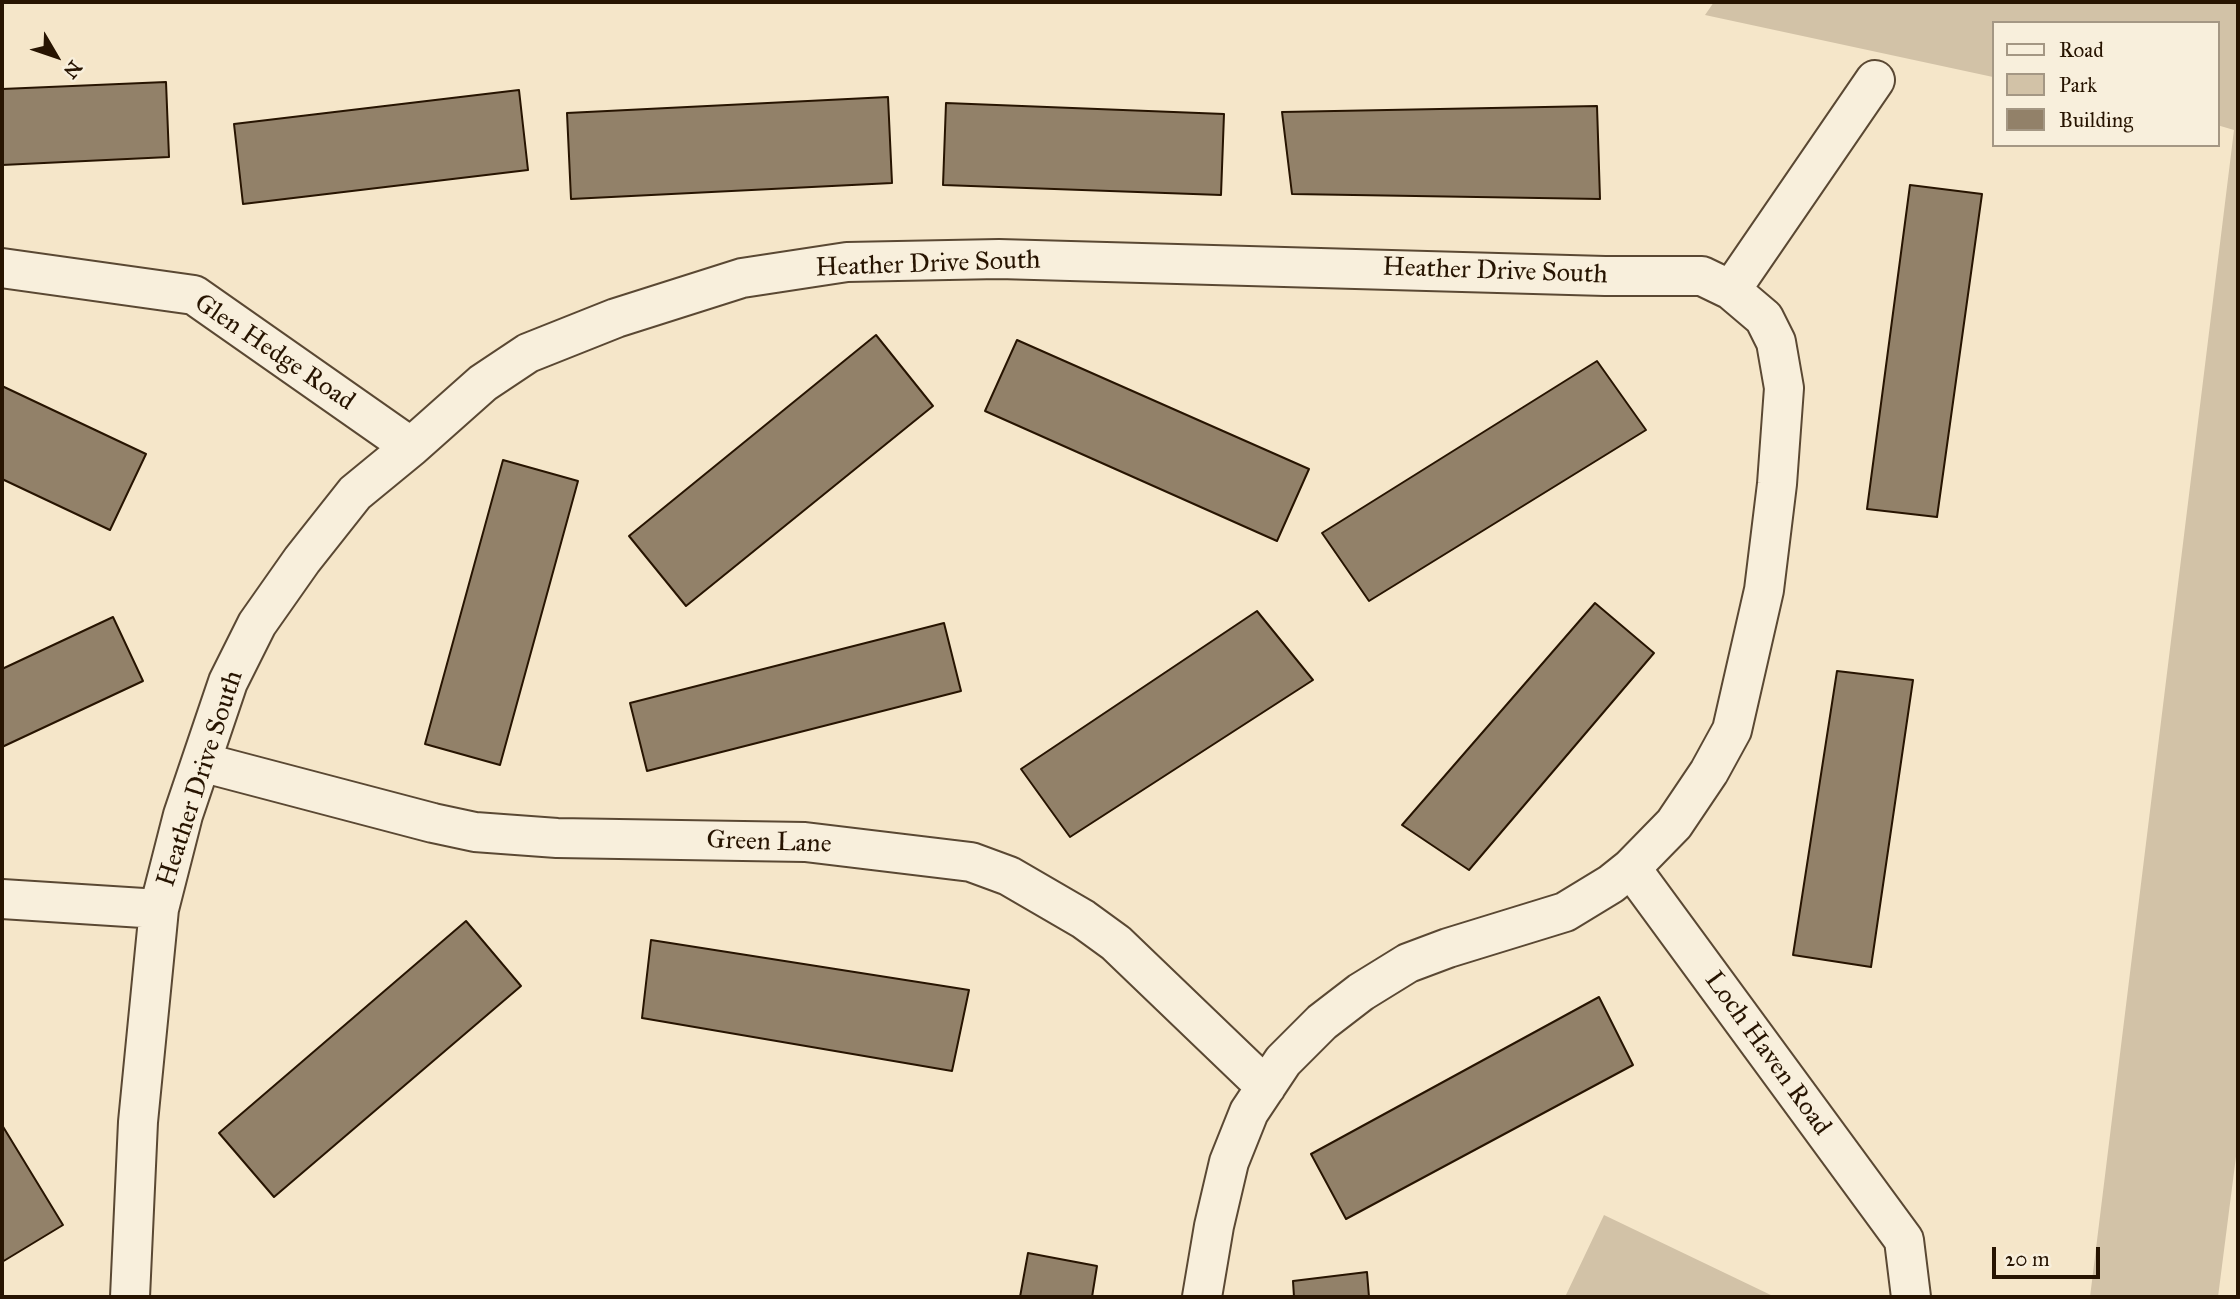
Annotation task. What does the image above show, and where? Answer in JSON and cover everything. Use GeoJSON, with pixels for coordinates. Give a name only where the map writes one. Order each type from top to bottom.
{"type":"FeatureCollection","features":[{"type":"Feature","properties":{"kind":"street"},"geometry":{"type":"LineString","coordinates":[[1731,290],[1875,80]]}},
{"type":"Feature","properties":{"kind":"street","name":"Heather Drive South"},"geometry":{"type":"LineString","coordinates":[[130,1297],[138,1122],[159,909],[183,815],[228,682],[257,624],[302,560],[355,493],[483,383],[528,353],[617,317],[742,278],[847,262],[999,259],[1605,276],[1702,276],[1731,290],[1764,318],[1776,342],[1784,388],[1777,484],[1764,590],[1732,730],[1709,772],[1674,824],[1631,868],[1611,884],[1564,912],[1408,963],[1361,992],[1322,1022],[1283,1061],[1249,1112],[1229,1162],[1214,1226],[1202,1297]]}},
{"type":"Feature","properties":{"kind":"street","name":"Glen Hedge Road"},"geometry":{"type":"LineString","coordinates":[[2,268],[194,295],[411,447]]}},
{"type":"Feature","properties":{"kind":"street","name":"Green Lane"},"geometry":{"type":"LineString","coordinates":[[201,762],[391,813],[474,832],[557,838],[805,842],[971,862],[1009,876],[1083,919],[1116,943],[1266,1087]]}},
{"type":"Feature","properties":{"kind":"street","name":"Loch Haven Road"},"geometry":{"type":"LineString","coordinates":[[1631,868],[1903,1240],[1911,1297]]}},
{"type":"Feature","properties":{"kind":"street","name":"Heather Drive South"},"geometry":{"type":"LineString","coordinates":[[2,899],[159,909]]}},
{"type":"Feature","properties":{"kind":"green space"},"geometry":{"type":"Polygon","coordinates":[[[1714,2],[2238,2],[2238,1141],[2218,1297],[2090,1297],[2234,130],[2219,126],[2219,21],[1992,21],[1992,77],[1705,15],[1714,2]]]}},
{"type":"Feature","properties":{"kind":"green space"},"geometry":{"type":"Polygon","coordinates":[[[1604,1215],[1775,1297],[1565,1297],[1604,1215]]]}},
{"type":"Feature","properties":{"kind":"building"},"geometry":{"type":"Polygon","coordinates":[[[166,82],[169,157],[2,165],[2,89],[166,82]]]}},
{"type":"Feature","properties":{"kind":"building"},"geometry":{"type":"Polygon","coordinates":[[[519,90],[528,170],[243,204],[234,124],[519,90]]]}},
{"type":"Feature","properties":{"kind":"building"},"geometry":{"type":"Polygon","coordinates":[[[888,97],[892,183],[571,199],[567,113],[888,97]]]}},
{"type":"Feature","properties":{"kind":"building"},"geometry":{"type":"Polygon","coordinates":[[[946,103],[1224,114],[1221,195],[943,185],[946,103]]]}},
{"type":"Feature","properties":{"kind":"building"},"geometry":{"type":"Polygon","coordinates":[[[1597,106],[1600,199],[1292,194],[1282,112],[1597,106]]]}},
{"type":"Feature","properties":{"kind":"building"},"geometry":{"type":"Polygon","coordinates":[[[1910,185],[1982,194],[1937,517],[1867,509],[1910,185]]]}},
{"type":"Feature","properties":{"kind":"building"},"geometry":{"type":"Polygon","coordinates":[[[876,335],[933,406],[686,606],[629,536],[876,335]]]}},
{"type":"Feature","properties":{"kind":"building"},"geometry":{"type":"Polygon","coordinates":[[[1017,340],[1309,469],[1277,541],[985,411],[1017,340]]]}},
{"type":"Feature","properties":{"kind":"building"},"geometry":{"type":"Polygon","coordinates":[[[1597,361],[1646,430],[1369,601],[1322,533],[1597,361]]]}},
{"type":"Feature","properties":{"kind":"building"},"geometry":{"type":"Polygon","coordinates":[[[2,386],[146,454],[110,530],[2,479],[2,386]]]}},
{"type":"Feature","properties":{"kind":"building"},"geometry":{"type":"Polygon","coordinates":[[[503,460],[578,481],[500,765],[425,744],[503,460]]]}},
{"type":"Feature","properties":{"kind":"building"},"geometry":{"type":"Polygon","coordinates":[[[1595,603],[1654,653],[1469,870],[1402,825],[1595,603]]]}},
{"type":"Feature","properties":{"kind":"building"},"geometry":{"type":"Polygon","coordinates":[[[1257,611],[1313,680],[1070,837],[1021,769],[1257,611]]]}},
{"type":"Feature","properties":{"kind":"building"},"geometry":{"type":"Polygon","coordinates":[[[113,617],[143,681],[2,747],[2,669],[113,617]]]}},
{"type":"Feature","properties":{"kind":"building"},"geometry":{"type":"Polygon","coordinates":[[[944,623],[961,691],[647,771],[630,703],[944,623]]]}},
{"type":"Feature","properties":{"kind":"building"},"geometry":{"type":"Polygon","coordinates":[[[1837,671],[1913,680],[1871,967],[1793,955],[1837,671]]]}},
{"type":"Feature","properties":{"kind":"building"},"geometry":{"type":"Polygon","coordinates":[[[466,921],[521,986],[274,1197],[219,1133],[466,921]]]}},
{"type":"Feature","properties":{"kind":"building"},"geometry":{"type":"Polygon","coordinates":[[[651,940],[969,990],[952,1071],[642,1018],[651,940]]]}},
{"type":"Feature","properties":{"kind":"building"},"geometry":{"type":"Polygon","coordinates":[[[1599,997],[1633,1065],[1346,1219],[1311,1154],[1599,997]]]}},
{"type":"Feature","properties":{"kind":"building"},"geometry":{"type":"Polygon","coordinates":[[[2,1125],[63,1225],[2,1262],[2,1125]]]}},
{"type":"Feature","properties":{"kind":"building"},"geometry":{"type":"Polygon","coordinates":[[[1028,1253],[1097,1266],[1092,1297],[1020,1297],[1028,1253]]]}},
{"type":"Feature","properties":{"kind":"building"},"geometry":{"type":"Polygon","coordinates":[[[1367,1272],[1369,1297],[1294,1297],[1293,1281],[1367,1272]]]}}]}
